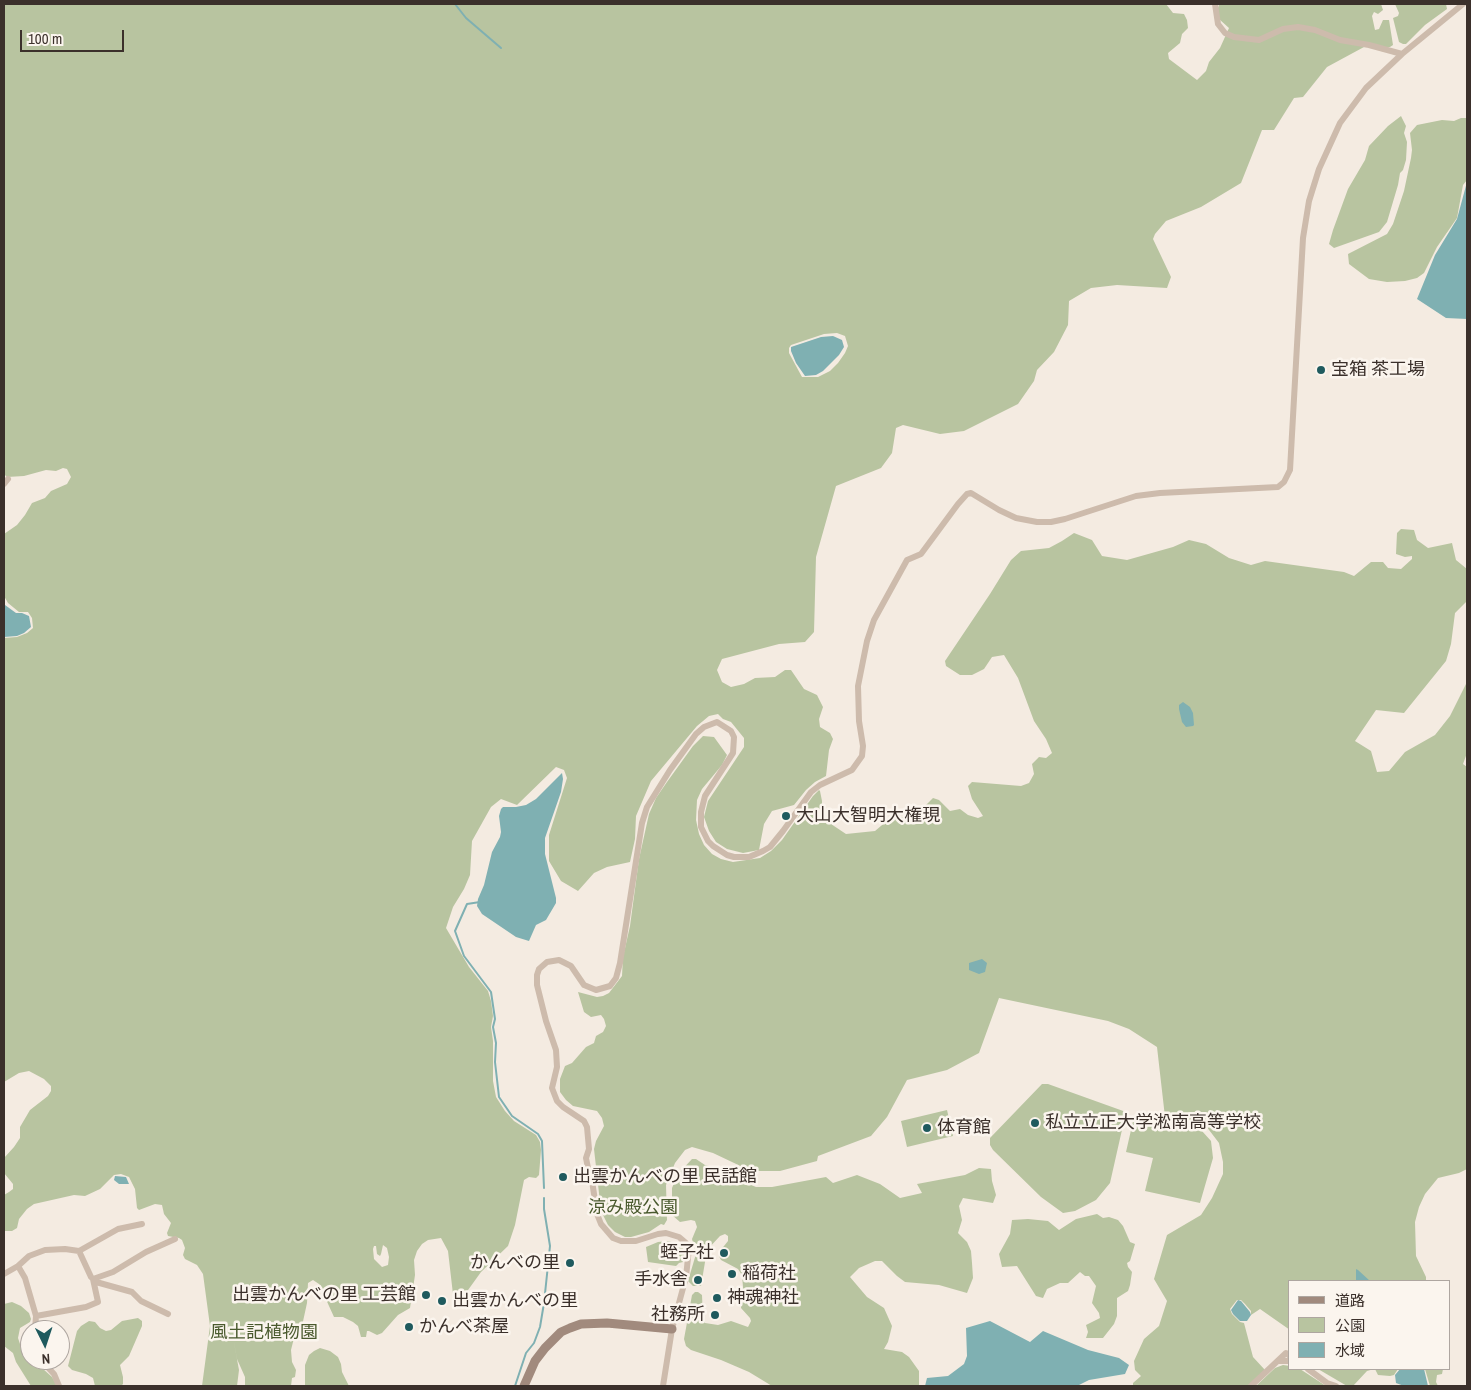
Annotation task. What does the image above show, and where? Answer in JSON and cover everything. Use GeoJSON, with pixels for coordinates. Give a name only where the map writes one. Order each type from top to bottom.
{"type":"FeatureCollection","features":[{"type":"Feature","properties":{"kind":"main road"},"geometry":{"type":"LineString","coordinates":[[524,1386],[535,1361],[545,1348],[561,1332],[570,1328],[581,1324],[607,1323],[672,1329]]}},
{"type":"Feature","properties":{"kind":"street"},"geometry":{"type":"LineString","coordinates":[[1215,4],[1218,24],[1225,32],[1234,37],[1259,40],[1283,29],[1298,26],[1340,40],[1369,45],[1402,54]]}},
{"type":"Feature","properties":{"kind":"street"},"geometry":{"type":"LineString","coordinates":[[663,1386],[672,1329],[686,1276],[688,1248],[683,1240],[671,1234],[658,1234],[636,1241],[621,1241],[613,1238],[601,1224],[586,1158],[589,1149],[587,1127],[584,1121],[557,1101],[552,1088],[557,1067],[556,1050],[537,985],[537,975],[540,969],[547,962],[558,960],[571,966],[580,982],[588,988],[600,989],[610,986],[616,978],[642,823],[647,807],[670,770],[704,726],[717,722],[731,731],[734,737],[733,753],[705,796],[700,812],[701,827],[708,841],[727,855],[749,857],[770,847],[811,792],[820,785],[852,770],[862,756],[863,746],[859,722],[858,686],[867,641],[874,620],[907,560],[920,554],[967,494],[975,495],[998,510],[1016,518],[1051,522],[1136,496],[1278,487],[1284,482],[1290,470],[1303,238],[1312,186],[1340,123],[1366,88],[1402,54],[1463,4]]}},
{"type":"Feature","properties":{"kind":"street"},"geometry":{"type":"LineString","coordinates":[[4,1274],[18,1266],[29,1256],[45,1250],[65,1249],[79,1251],[118,1229],[142,1224]]}},
{"type":"Feature","properties":{"kind":"street"},"geometry":{"type":"LineString","coordinates":[[93,1279],[113,1272],[146,1252],[175,1239]]}},
{"type":"Feature","properties":{"kind":"street"},"geometry":{"type":"LineString","coordinates":[[36,1316],[86,1307],[98,1302],[93,1279],[79,1251]]}},
{"type":"Feature","properties":{"kind":"street"},"geometry":{"type":"LineString","coordinates":[[18,1266],[25,1278],[36,1320]]}},
{"type":"Feature","properties":{"kind":"street"},"geometry":{"type":"LineString","coordinates":[[93,1279],[96,1282],[132,1292],[141,1301],[168,1314]]}},
{"type":"Feature","properties":{"kind":"street"},"geometry":{"type":"LineString","coordinates":[[1251,1386],[1286,1353],[1288,1354]]}},
{"type":"Feature","properties":{"kind":"street"},"geometry":{"type":"LineString","coordinates":[[1278,1361],[1288,1361]]}},
{"type":"Feature","properties":{"kind":"street"},"geometry":{"type":"LineString","coordinates":[[50,1370],[59,1386]]}},
{"type":"Feature","properties":{"kind":"street"},"geometry":{"type":"LineString","coordinates":[[1309,1370],[1326,1383],[1336,1386]]}},
{"type":"Feature","properties":{"kind":"green space","name":"風土記植物園"},"geometry":{"type":"Polygon","coordinates":[[[4,4],[1166,4],[1173,13],[1184,14],[1188,28],[1182,34],[1180,43],[1168,53],[1169,59],[1197,80],[1206,71],[1209,62],[1220,48],[1229,28],[1219,19],[1218,8],[1221,4],[1381,4],[1383,10],[1378,14],[1374,12],[1372,16],[1375,30],[1379,29],[1383,20],[1389,20],[1393,45],[1390,47],[1364,47],[1327,67],[1303,97],[1294,98],[1274,130],[1262,130],[1241,183],[1201,207],[1166,221],[1155,234],[1153,239],[1171,277],[1167,288],[1117,285],[1091,288],[1069,301],[1068,325],[1054,352],[1037,370],[1034,381],[1018,404],[964,431],[940,434],[903,425],[896,428],[892,453],[881,468],[836,486],[816,557],[814,632],[805,642],[779,644],[722,659],[717,670],[722,682],[731,687],[744,684],[755,678],[775,677],[785,670],[791,670],[804,689],[817,695],[823,707],[819,719],[820,727],[830,733],[833,739],[829,750],[826,776],[806,790],[794,805],[772,811],[764,824],[759,850],[743,853],[727,849],[716,842],[709,831],[704,817],[708,801],[744,747],[744,738],[731,722],[723,719],[718,714],[709,716],[697,726],[651,781],[636,816],[635,839],[630,862],[607,867],[594,873],[578,891],[561,881],[549,861],[549,835],[567,778],[564,770],[556,767],[517,805],[501,799],[491,807],[472,841],[470,875],[453,907],[446,928],[469,967],[488,991],[493,1016],[491,1027],[493,1081],[496,1097],[514,1121],[536,1135],[540,1142],[539,1175],[536,1178],[529,1177],[524,1180],[515,1225],[508,1246],[481,1272],[458,1304],[454,1303],[448,1251],[441,1238],[428,1240],[417,1251],[414,1260],[415,1275],[410,1308],[398,1315],[382,1333],[377,1335],[367,1331],[366,1337],[361,1337],[358,1326],[353,1322],[343,1317],[334,1317],[319,1284],[313,1280],[308,1283],[307,1303],[302,1326],[293,1342],[291,1350],[292,1362],[296,1370],[291,1386],[245,1386],[245,1377],[237,1359],[231,1327],[239,1370],[237,1386],[202,1386],[210,1326],[203,1274],[197,1265],[185,1259],[183,1255],[185,1248],[182,1240],[168,1236],[167,1233],[171,1223],[164,1214],[162,1205],[155,1204],[139,1210],[137,1208],[135,1189],[129,1177],[121,1174],[114,1175],[100,1189],[85,1196],[74,1195],[34,1204],[19,1219],[17,1228],[12,1231],[4,1231],[4,1195],[13,1189],[13,1184],[4,1173],[4,1158],[20,1138],[20,1127],[30,1110],[48,1096],[51,1086],[44,1079],[29,1071],[19,1073],[4,1082],[4,638],[17,637],[33,628],[32,618],[28,612],[19,612],[8,603],[4,596],[4,534],[17,525],[32,503],[45,498],[51,491],[67,484],[71,477],[67,469],[63,468],[56,471],[46,470],[24,476],[7,477],[4,474],[4,4]],[[837,333],[824,334],[791,345],[789,353],[802,377],[818,377],[830,371],[838,363],[848,346],[845,336],[837,333]],[[383,1245],[380,1256],[377,1254],[376,1246],[373,1249],[374,1259],[382,1267],[388,1265],[389,1257],[387,1248],[383,1245]]]}},
{"type":"Feature","properties":{"kind":"green space"},"geometry":{"type":"Polygon","coordinates":[[[1395,4],[1446,4],[1447,9],[1425,25],[1406,44],[1403,44],[1399,42],[1393,18],[1398,16],[1399,13],[1395,4]]]}},
{"type":"Feature","properties":{"kind":"green space"},"geometry":{"type":"Polygon","coordinates":[[[1401,116],[1406,126],[1404,133],[1407,142],[1406,160],[1400,173],[1387,222],[1379,232],[1334,248],[1329,244],[1333,230],[1348,189],[1365,160],[1369,146],[1388,126],[1401,116]]]}},
{"type":"Feature","properties":{"kind":"green space"},"geometry":{"type":"Polygon","coordinates":[[[1467,118],[1467,180],[1463,185],[1457,218],[1437,247],[1424,273],[1417,278],[1387,282],[1369,279],[1349,264],[1348,254],[1387,234],[1393,224],[1404,191],[1411,158],[1410,133],[1417,125],[1442,120],[1454,121],[1467,118]]]}},
{"type":"Feature","properties":{"kind":"green space","name":"涼み殿公園"},"geometry":{"type":"Polygon","coordinates":[[[1401,529],[1414,530],[1417,540],[1428,548],[1452,543],[1456,560],[1467,569],[1467,601],[1455,613],[1451,644],[1446,661],[1404,713],[1376,710],[1355,741],[1371,751],[1377,772],[1389,771],[1405,752],[1435,735],[1450,716],[1467,682],[1467,753],[1463,764],[1467,767],[1467,1169],[1438,1178],[1425,1194],[1419,1207],[1415,1222],[1416,1256],[1426,1280],[1288,1280],[1288,1329],[1260,1309],[1251,1315],[1251,1311],[1241,1300],[1237,1300],[1230,1309],[1240,1322],[1244,1323],[1253,1357],[1265,1370],[1248,1386],[1133,1386],[1133,1383],[1141,1376],[1135,1370],[1134,1361],[1144,1339],[1159,1326],[1167,1301],[1154,1279],[1167,1235],[1201,1215],[1212,1198],[1223,1174],[1223,1162],[1219,1143],[1206,1126],[1165,1117],[1157,1047],[1129,1029],[1108,1021],[999,998],[979,1053],[947,1070],[907,1080],[887,1117],[871,1136],[818,1156],[817,1161],[780,1171],[751,1171],[713,1153],[692,1147],[685,1150],[675,1163],[666,1185],[667,1220],[664,1225],[661,1224],[649,1232],[625,1237],[615,1232],[608,1225],[601,1211],[594,1149],[604,1126],[602,1118],[597,1111],[573,1106],[566,1100],[560,1092],[560,1079],[565,1066],[572,1063],[586,1047],[594,1043],[596,1036],[603,1032],[606,1026],[601,1015],[591,1017],[584,1012],[578,992],[597,997],[603,996],[609,993],[622,976],[623,957],[630,926],[639,859],[649,814],[656,798],[667,782],[693,746],[703,736],[714,737],[727,755],[722,765],[702,789],[697,800],[696,820],[699,834],[704,845],[712,854],[721,859],[733,862],[760,858],[771,851],[782,840],[819,790],[822,801],[822,818],[846,834],[875,831],[888,820],[899,817],[914,817],[933,798],[939,800],[950,811],[960,809],[968,815],[978,818],[983,816],[972,799],[968,786],[972,782],[1021,786],[1029,783],[1034,774],[1032,764],[1039,757],[1046,758],[1052,753],[1046,739],[1034,721],[1018,678],[1004,655],[992,657],[984,669],[972,675],[960,675],[946,666],[945,661],[1011,560],[1021,551],[1049,548],[1074,533],[1092,540],[1102,556],[1127,560],[1173,547],[1189,540],[1206,544],[1229,558],[1251,565],[1265,561],[1344,572],[1354,576],[1371,562],[1383,562],[1388,568],[1401,569],[1412,559],[1412,556],[1405,557],[1396,554],[1397,533],[1401,529]]]}},
{"type":"Feature","properties":{"kind":"green space"},"geometry":{"type":"Polygon","coordinates":[[[1042,1084],[1048,1084],[1126,1112],[1110,1183],[1096,1200],[1075,1211],[1063,1213],[1041,1197],[990,1145],[990,1138],[1042,1084]]]}},
{"type":"Feature","properties":{"kind":"green space","name":"体育館"},"geometry":{"type":"Polygon","coordinates":[[[947,1110],[953,1136],[907,1147],[901,1121],[947,1110]]]}},
{"type":"Feature","properties":{"kind":"green space"},"geometry":{"type":"Polygon","coordinates":[[[1134,1117],[1202,1131],[1211,1141],[1213,1158],[1200,1203],[1145,1191],[1153,1158],[1126,1152],[1134,1117]]]}},
{"type":"Feature","properties":{"kind":"green space"},"geometry":{"type":"Polygon","coordinates":[[[692,1159],[721,1169],[741,1181],[756,1187],[772,1187],[826,1177],[833,1183],[857,1175],[880,1184],[900,1198],[922,1193],[917,1184],[965,1175],[979,1168],[991,1169],[996,1195],[993,1203],[963,1198],[959,1206],[962,1220],[958,1233],[967,1242],[971,1251],[973,1278],[967,1293],[939,1285],[905,1282],[882,1261],[875,1261],[859,1268],[850,1277],[867,1297],[884,1308],[892,1326],[884,1349],[902,1352],[909,1357],[919,1371],[919,1386],[772,1386],[749,1372],[691,1350],[686,1346],[684,1339],[692,1295],[695,1292],[702,1295],[703,1319],[705,1323],[718,1325],[731,1321],[748,1327],[751,1321],[741,1308],[742,1275],[738,1269],[721,1260],[719,1256],[720,1251],[728,1241],[728,1236],[725,1234],[720,1236],[707,1250],[701,1286],[693,1286],[688,1281],[696,1254],[692,1239],[697,1227],[695,1221],[680,1222],[672,1215],[672,1188],[678,1174],[692,1159]]]}},
{"type":"Feature","properties":{"kind":"green space"},"geometry":{"type":"Polygon","coordinates":[[[1097,1214],[1103,1218],[1109,1217],[1118,1220],[1123,1226],[1130,1242],[1135,1244],[1130,1261],[1127,1263],[1132,1272],[1130,1285],[1128,1291],[1117,1298],[1117,1316],[1114,1324],[1103,1338],[1086,1338],[1088,1332],[1086,1325],[1100,1318],[1092,1303],[1096,1286],[1089,1276],[1085,1276],[1080,1272],[1068,1283],[1060,1283],[1047,1289],[1043,1298],[1036,1296],[1017,1266],[1002,1267],[999,1254],[1010,1234],[1012,1220],[1048,1221],[1059,1230],[1076,1219],[1097,1214]]]}},
{"type":"Feature","properties":{"kind":"green space"},"geometry":{"type":"Polygon","coordinates":[[[668,1241],[680,1244],[685,1252],[683,1262],[676,1266],[648,1262],[646,1247],[658,1242],[668,1241]]]}},
{"type":"Feature","properties":{"kind":"green space"},"geometry":{"type":"Polygon","coordinates":[[[12,1302],[21,1306],[29,1313],[31,1319],[20,1320],[18,1338],[20,1344],[20,1368],[13,1353],[4,1346],[4,1304],[12,1302]]]}},
{"type":"Feature","properties":{"kind":"green space"},"geometry":{"type":"Polygon","coordinates":[[[138,1318],[142,1321],[142,1326],[129,1356],[120,1365],[123,1384],[121,1386],[95,1386],[93,1378],[70,1368],[70,1358],[77,1331],[89,1321],[95,1322],[106,1331],[111,1330],[122,1321],[138,1318]]]}},
{"type":"Feature","properties":{"kind":"green space"},"geometry":{"type":"Polygon","coordinates":[[[320,1348],[330,1351],[338,1357],[342,1372],[349,1386],[305,1386],[305,1365],[309,1355],[320,1348]]]}},
{"type":"Feature","properties":{"kind":"green space"},"geometry":{"type":"Polygon","coordinates":[[[1283,1365],[1288,1366],[1288,1370],[1302,1370],[1326,1386],[1256,1386],[1275,1368],[1283,1365]]]}},
{"type":"Feature","properties":{"kind":"green space"},"geometry":{"type":"Polygon","coordinates":[[[21,1370],[44,1370],[52,1377],[57,1386],[31,1386],[21,1370]]]}},
{"type":"Feature","properties":{"kind":"green space"},"geometry":{"type":"Polygon","coordinates":[[[1320,1370],[1370,1370],[1367,1371],[1353,1386],[1347,1386],[1320,1370]]]}},
{"type":"Feature","properties":{"kind":"green space"},"geometry":{"type":"Polygon","coordinates":[[[1376,1370],[1397,1370],[1394,1375],[1378,1375],[1376,1370]]]}},
{"type":"Feature","properties":{"kind":"green space"},"geometry":{"type":"Polygon","coordinates":[[[1425,1370],[1443,1370],[1442,1374],[1437,1375],[1436,1382],[1438,1386],[1430,1386],[1425,1370]]]}},
{"type":"Feature","properties":{"kind":"water"},"geometry":{"type":"Polygon","coordinates":[[[1467,182],[1467,319],[1446,318],[1417,299],[1435,255],[1457,219],[1467,182]]]}},
{"type":"Feature","properties":{"kind":"water"},"geometry":{"type":"Polygon","coordinates":[[[833,336],[842,340],[844,347],[839,355],[823,371],[816,375],[805,376],[796,363],[791,347],[821,337],[833,336]]]}},
{"type":"Feature","properties":{"kind":"water"},"geometry":{"type":"Polygon","coordinates":[[[5,605],[16,613],[29,616],[31,627],[17,636],[4,637],[5,605]]]}},
{"type":"Feature","properties":{"kind":"water"},"geometry":{"type":"Polygon","coordinates":[[[1183,702],[1190,707],[1193,713],[1193,726],[1186,727],[1182,722],[1179,705],[1183,702]]]}},
{"type":"Feature","properties":{"kind":"water"},"geometry":{"type":"Polygon","coordinates":[[[562,773],[561,792],[545,838],[545,854],[556,903],[546,920],[536,925],[529,941],[516,937],[482,914],[477,906],[478,899],[484,885],[492,852],[500,837],[499,816],[501,809],[503,807],[526,805],[536,799],[562,773]]]}},
{"type":"Feature","properties":{"kind":"water"},"geometry":{"type":"Polygon","coordinates":[[[982,959],[987,963],[985,972],[979,974],[969,970],[969,963],[982,959]]]}},
{"type":"Feature","properties":{"kind":"water"},"geometry":{"type":"Polygon","coordinates":[[[115,1176],[126,1177],[129,1184],[119,1184],[114,1180],[115,1176]]]}},
{"type":"Feature","properties":{"kind":"water"},"geometry":{"type":"Polygon","coordinates":[[[1356,1269],[1369,1280],[1356,1280],[1356,1269]]]}},
{"type":"Feature","properties":{"kind":"water"},"geometry":{"type":"Polygon","coordinates":[[[1238,1300],[1250,1312],[1251,1315],[1247,1321],[1240,1321],[1231,1310],[1238,1300]]]}},
{"type":"Feature","properties":{"kind":"water"},"geometry":{"type":"Polygon","coordinates":[[[990,1321],[1030,1342],[1043,1331],[1088,1350],[1119,1358],[1129,1365],[1125,1374],[1089,1380],[1077,1386],[925,1386],[927,1378],[948,1376],[964,1364],[967,1356],[966,1328],[990,1321]]]}},
{"type":"Feature","properties":{"kind":"water"},"geometry":{"type":"Polygon","coordinates":[[[1399,1370],[1424,1370],[1428,1386],[1404,1386],[1396,1383],[1395,1375],[1399,1370]]]}},
{"type":"Feature","properties":{"kind":"waterway"},"geometry":{"type":"LineString","coordinates":[[455,4],[466,18],[501,48]]}},
{"type":"Feature","properties":{"kind":"waterway"},"geometry":{"type":"LineString","coordinates":[[480,902],[467,904],[455,931],[464,956],[491,992],[495,1019],[493,1027],[496,1043],[495,1062],[499,1097],[512,1116],[538,1134],[542,1141],[544,1188]]}},
{"type":"Feature","properties":{"kind":"waterway"},"geometry":{"type":"LineString","coordinates":[[515,1386],[526,1353],[534,1343],[540,1327],[544,1303],[550,1246],[544,1198]]}},
{"type":"Feature","properties":{"kind":"place","name":"宝箱 茶工場"},"geometry":{"type":"Point","coordinates":[1321,370]}},
{"type":"Feature","properties":{"kind":"place","name":"大山大智明大権現"},"geometry":{"type":"Point","coordinates":[786,816]}},
{"type":"Feature","properties":{"kind":"place","name":"私立立正大学淞南高等学校"},"geometry":{"type":"Point","coordinates":[1035,1123]}},
{"type":"Feature","properties":{"kind":"place","name":"体育館"},"geometry":{"type":"Point","coordinates":[927,1128]}},
{"type":"Feature","properties":{"kind":"place","name":"出雲かんべの里 民話館"},"geometry":{"type":"Point","coordinates":[563,1177]}},
{"type":"Feature","properties":{"kind":"place","name":"蛭子社"},"geometry":{"type":"Point","coordinates":[724,1253]}},
{"type":"Feature","properties":{"kind":"place","name":"かんべの里"},"geometry":{"type":"Point","coordinates":[570,1263]}},
{"type":"Feature","properties":{"kind":"place","name":"稲荷社"},"geometry":{"type":"Point","coordinates":[732,1274]}},
{"type":"Feature","properties":{"kind":"place","name":"手水舎"},"geometry":{"type":"Point","coordinates":[698,1280]}},
{"type":"Feature","properties":{"kind":"place","name":"出雲かんべの里 工芸館"},"geometry":{"type":"Point","coordinates":[426,1295]}},
{"type":"Feature","properties":{"kind":"place","name":"神魂神社"},"geometry":{"type":"Point","coordinates":[717,1298]}},
{"type":"Feature","properties":{"kind":"place","name":"出雲かんべの里"},"geometry":{"type":"Point","coordinates":[442,1301]}},
{"type":"Feature","properties":{"kind":"place","name":"社務所"},"geometry":{"type":"Point","coordinates":[715,1315]}},
{"type":"Feature","properties":{"kind":"place","name":"かんべ茶屋"},"geometry":{"type":"Point","coordinates":[409,1327]}}]}
